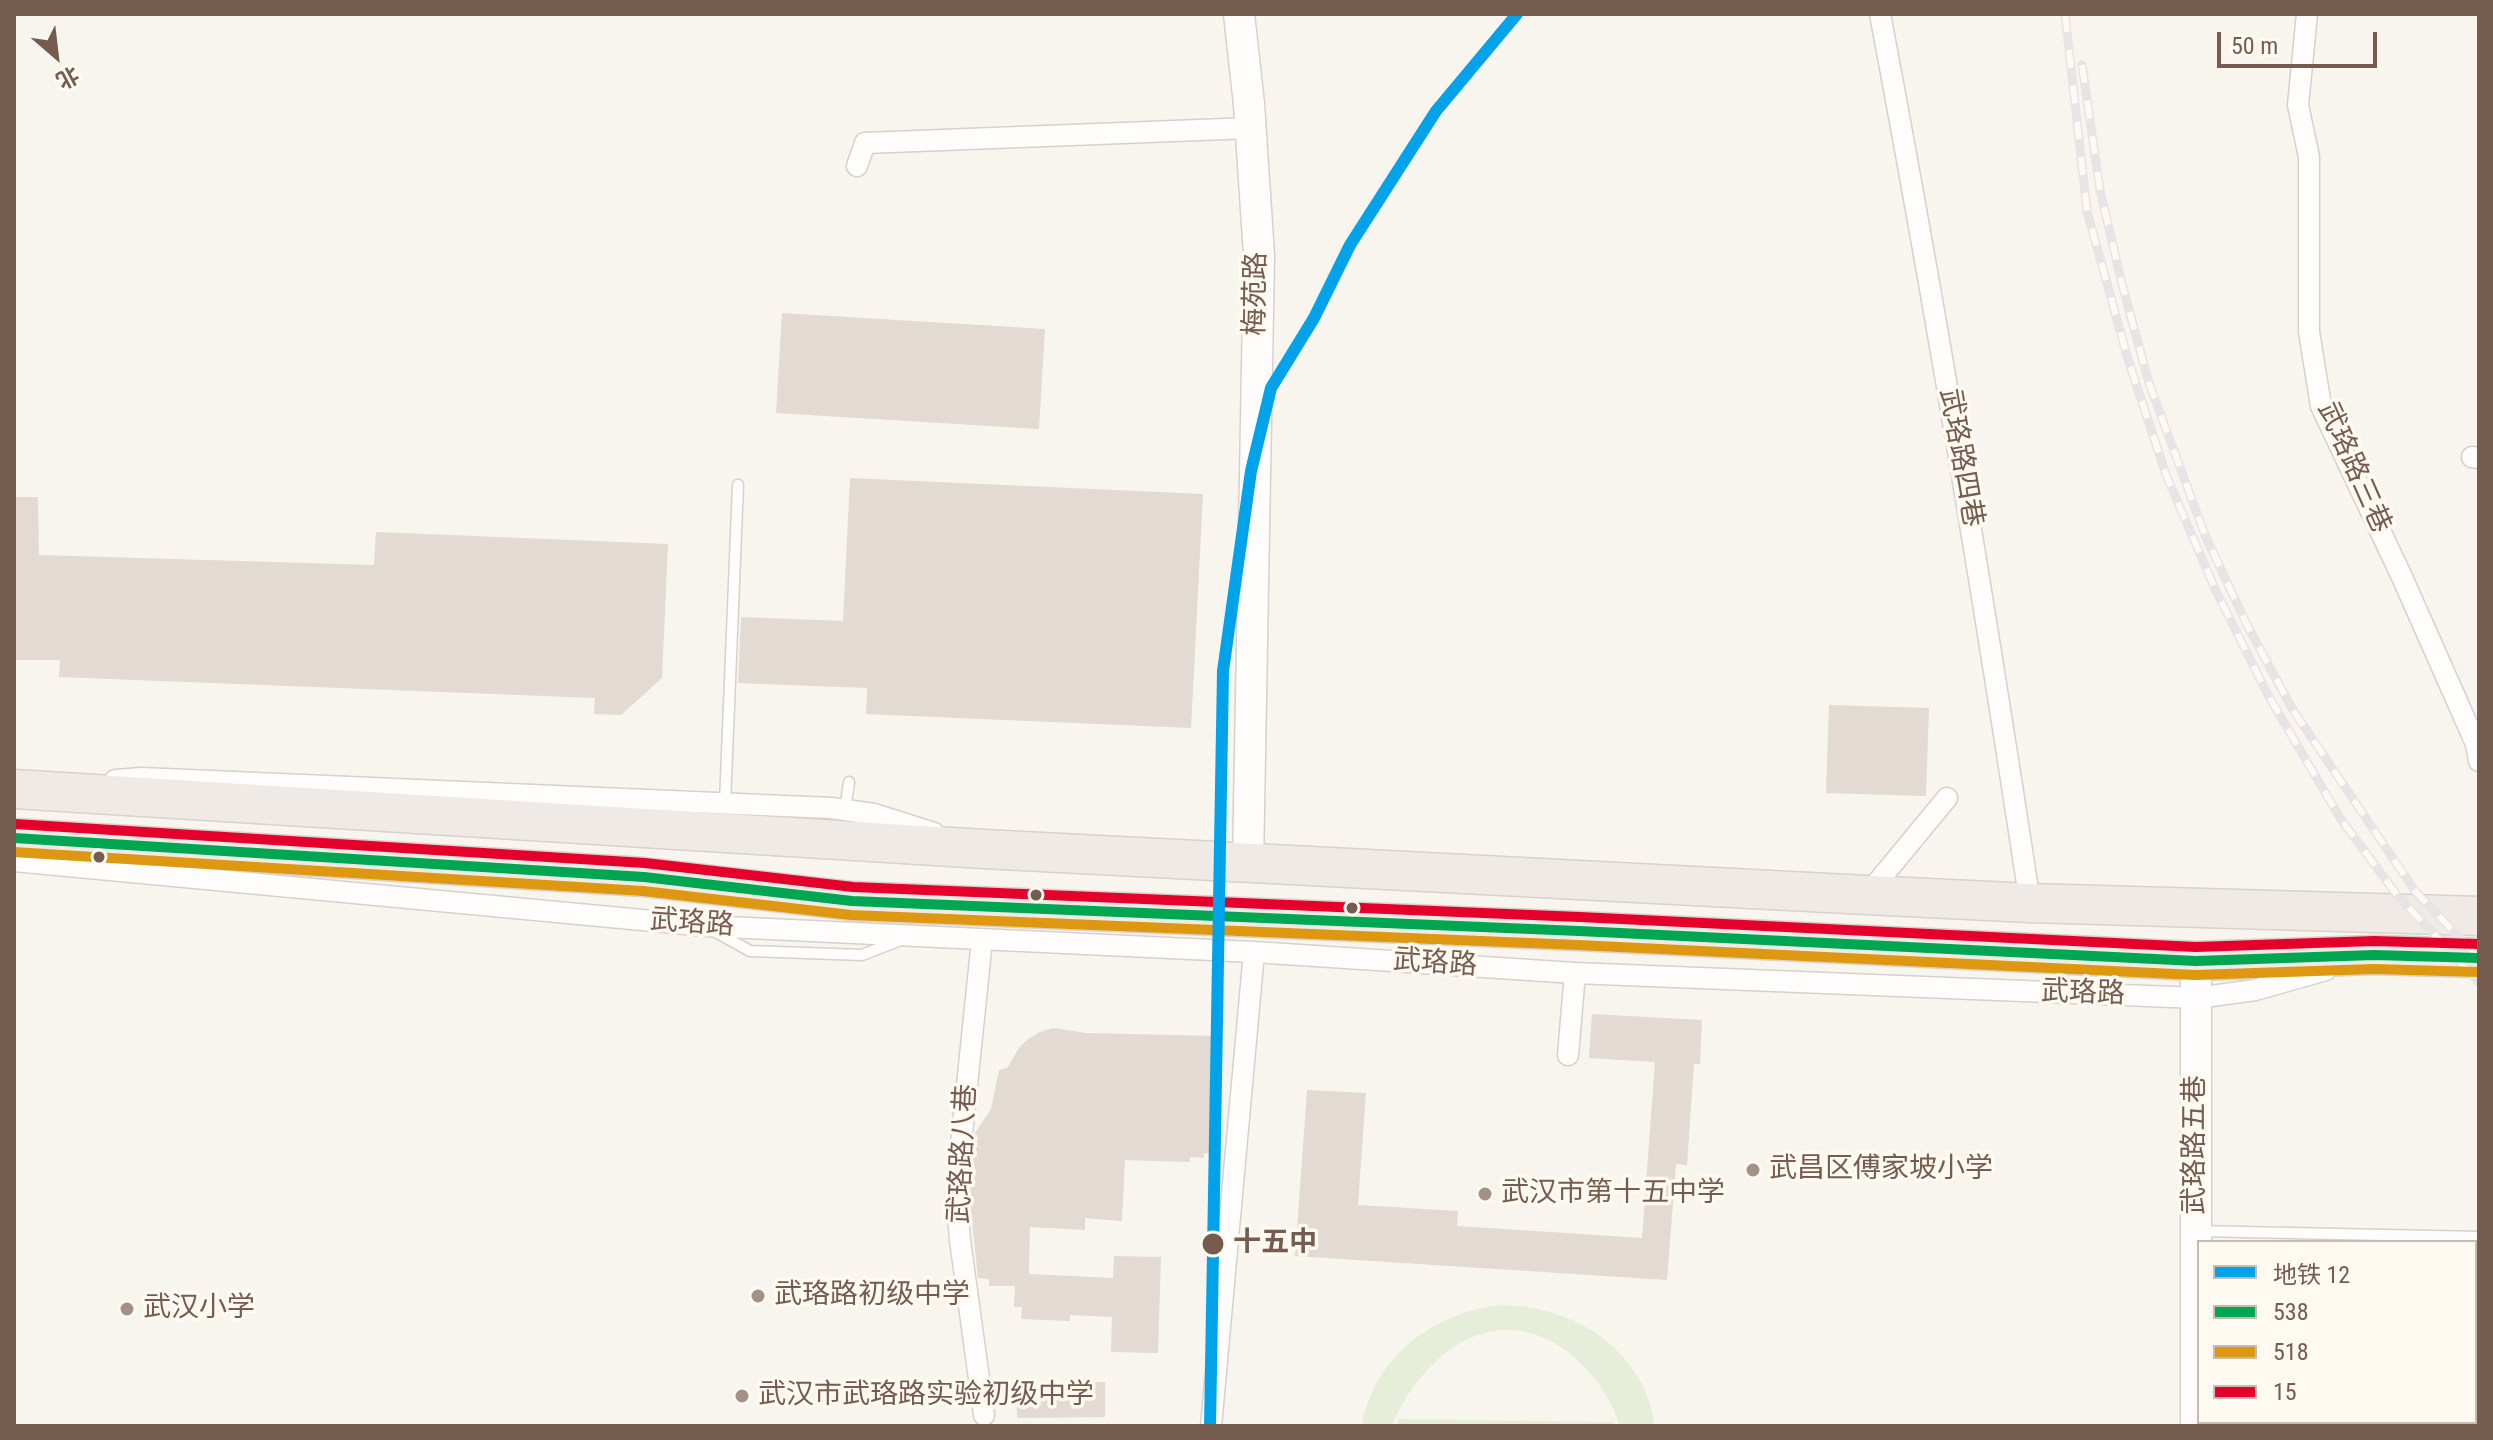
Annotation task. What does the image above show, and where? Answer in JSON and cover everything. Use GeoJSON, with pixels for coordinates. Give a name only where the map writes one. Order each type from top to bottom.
{"type":"FeatureCollection","features":[{"type":"Feature","properties":{"kind":"highway"},"geometry":{"type":"LineString","coordinates":[[17,789],[1248,864],[2030,903],[2479,916]]}},
{"type":"Feature","properties":{"kind":"highway","name":"武珞路"},"geometry":{"type":"LineString","coordinates":[[14,838],[644,877],[852,901],[1563,930],[2196,961],[2374,955],[2479,958]]}},
{"type":"Feature","properties":{"kind":"street","name":"梅苑路"},"geometry":{"type":"LineString","coordinates":[[1239,14],[1251,128],[1259,255],[1248,864]]}},
{"type":"Feature","properties":{"kind":"street","name":"武珞路四巷"},"geometry":{"type":"LineString","coordinates":[[1880,14],[1931,286],[1982,587],[2030,903]]}},
{"type":"Feature","properties":{"kind":"street","name":"武珞路三巷"},"geometry":{"type":"LineString","coordinates":[[2307,14],[2298,105],[2309,157],[2309,332],[2321,406],[2402,577],[2476,744],[2479,761]]}},
{"type":"Feature","properties":{"kind":"street"},"geometry":{"type":"LineString","coordinates":[[857,166],[865,143],[1251,128]]}},
{"type":"Feature","properties":{"kind":"street"},"geometry":{"type":"LineString","coordinates":[[17,789],[142,778],[845,810],[874,814],[984,849]]}},
{"type":"Feature","properties":{"kind":"street"},"geometry":{"type":"LineString","coordinates":[[1867,895],[1947,798]]}},
{"type":"Feature","properties":{"kind":"street","name":"武珞路"},"geometry":{"type":"LineString","coordinates":[[14,861],[706,926],[1254,952],[1575,973],[2197,998],[2255,990],[2374,955]]}},
{"type":"Feature","properties":{"kind":"street","name":"武珞路八巷"},"geometry":{"type":"LineString","coordinates":[[982,940],[956,1192],[984,1415]]}},
{"type":"Feature","properties":{"kind":"street"},"geometry":{"type":"LineString","coordinates":[[1211,1426],[1254,952]]}},
{"type":"Feature","properties":{"kind":"street","name":"武珞路五巷"},"geometry":{"type":"LineString","coordinates":[[2196,961],[2196,1426]]}},
{"type":"Feature","properties":{"kind":"street"},"geometry":{"type":"LineString","coordinates":[[1568,1055],[1575,973]]}},
{"type":"Feature","properties":{"kind":"lane"},"geometry":{"type":"LineString","coordinates":[[725,803],[738,485]]}},
{"type":"Feature","properties":{"kind":"lane"},"geometry":{"type":"LineString","coordinates":[[845,810],[849,782]]}},
{"type":"Feature","properties":{"kind":"lane"},"geometry":{"type":"LineString","coordinates":[[2196,1231],[2479,1237]]}},
{"type":"Feature","properties":{"kind":"green space"},"geometry":{"type":"Polygon","coordinates":[[[1502,1305],[1544,1310],[1583,1325],[1600,1336],[1630,1366],[1642,1384],[1652,1410],[1654,1426],[1620,1426],[1603,1391],[1577,1359],[1543,1337],[1524,1331],[1504,1330],[1467,1340],[1435,1362],[1410,1393],[1392,1426],[1362,1426],[1379,1379],[1411,1342],[1453,1317],[1502,1305]]]}},
{"type":"Feature","properties":{"kind":"green space"},"geometry":{"type":"Polygon","coordinates":[[[1398,1419],[1614,1422],[1614,1426],[1398,1426],[1398,1419]]]}},
{"type":"Feature","properties":{"kind":"building"},"geometry":{"type":"Polygon","coordinates":[[[782,313],[1045,329],[1039,429],[776,413],[782,313]]]}},
{"type":"Feature","properties":{"kind":"building"},"geometry":{"type":"Polygon","coordinates":[[[850,478],[1203,494],[1191,728],[866,714],[867,688],[738,683],[741,617],[843,621],[850,478]]]}},
{"type":"Feature","properties":{"kind":"building"},"geometry":{"type":"Polygon","coordinates":[[[14,497],[38,497],[39,555],[374,565],[376,532],[668,544],[662,678],[621,715],[594,714],[595,698],[59,677],[60,660],[14,660],[14,497]]]}},
{"type":"Feature","properties":{"kind":"building"},"geometry":{"type":"Polygon","coordinates":[[[1829,705],[1929,708],[1926,796],[1826,793],[1829,705]]]}},
{"type":"Feature","properties":{"kind":"building"},"geometry":{"type":"Polygon","coordinates":[[[1592,1014],[1702,1020],[1700,1064],[1694,1064],[1687,1165],[1676,1164],[1667,1280],[1295,1256],[1307,1090],[1366,1093],[1358,1205],[1458,1211],[1457,1226],[1642,1238],[1655,1062],[1589,1058],[1592,1014]]]}},
{"type":"Feature","properties":{"kind":"building"},"geometry":{"type":"Polygon","coordinates":[[[1053,1028],[1086,1033],[1218,1036],[1213,1153],[1204,1153],[1204,1158],[1190,1157],[1190,1162],[1125,1160],[1122,1221],[1085,1218],[1085,1230],[1030,1227],[1029,1274],[1113,1278],[1114,1256],[1161,1257],[1158,1353],[1111,1352],[1112,1317],[1070,1315],[1070,1321],[1021,1319],[1022,1307],[1014,1307],[1015,1286],[989,1286],[989,1279],[978,1278],[969,1192],[975,1133],[991,1109],[999,1070],[1007,1068],[1028,1039],[1053,1028]]]}},
{"type":"Feature","properties":{"kind":"building"},"geometry":{"type":"Polygon","coordinates":[[[1105,1382],[1105,1417],[1017,1418],[1016,1383],[1105,1382]]]}},
{"type":"Feature","properties":{"kind":"railway"},"geometry":{"type":"LineString","coordinates":[[2065,14],[2087,211],[2127,356],[2166,475],[2216,591],[2268,695],[2340,818],[2397,895],[2479,982]]}},
{"type":"Feature","properties":{"kind":"railway"},"geometry":{"type":"LineString","coordinates":[[2082,65],[2100,190],[2122,284],[2149,383],[2205,535],[2247,625],[2293,710],[2415,891],[2479,958]]}},
{"type":"Feature","properties":{"kind":"metro line","name":"12"},"geometry":{"type":"LineString","coordinates":[[1210,1426],[1223,671],[1251,471],[1271,388],[1314,318],[1350,245],[1436,111],[1517,14]]}},
{"type":"Feature","properties":{"kind":"transit line","name":"15"},"geometry":{"type":"LineString","coordinates":[[15,824],[645,863],[853,887],[1580,917],[2196,947],[2374,941],[2479,944]]}},
{"type":"Feature","properties":{"kind":"transit line","name":"538"},"geometry":{"type":"LineString","coordinates":[[14,838],[644,877],[852,901],[1579,931],[2196,961],[2374,955],[2479,958]]}},
{"type":"Feature","properties":{"kind":"transit line","name":"518"},"geometry":{"type":"LineString","coordinates":[[14,852],[643,891],[851,915],[1578,945],[2195,975],[2374,969],[2479,972]]}},
{"type":"Feature","properties":{"kind":"place","name":"武昌区傅家坡小学"},"geometry":{"type":"Point","coordinates":[1753,1170]}},
{"type":"Feature","properties":{"kind":"place","name":"武汉市第十五中学"},"geometry":{"type":"Point","coordinates":[1485,1194]}},
{"type":"Feature","properties":{"kind":"place","name":"十五中"},"geometry":{"type":"Point","coordinates":[1213,1244]}},
{"type":"Feature","properties":{"kind":"place","name":"武珞路初级中学"},"geometry":{"type":"Point","coordinates":[758,1296]}},
{"type":"Feature","properties":{"kind":"place","name":"武汉小学"},"geometry":{"type":"Point","coordinates":[127,1309]}},
{"type":"Feature","properties":{"kind":"place","name":"武汉市武珞路实验初级中学"},"geometry":{"type":"Point","coordinates":[742,1396]}}]}
